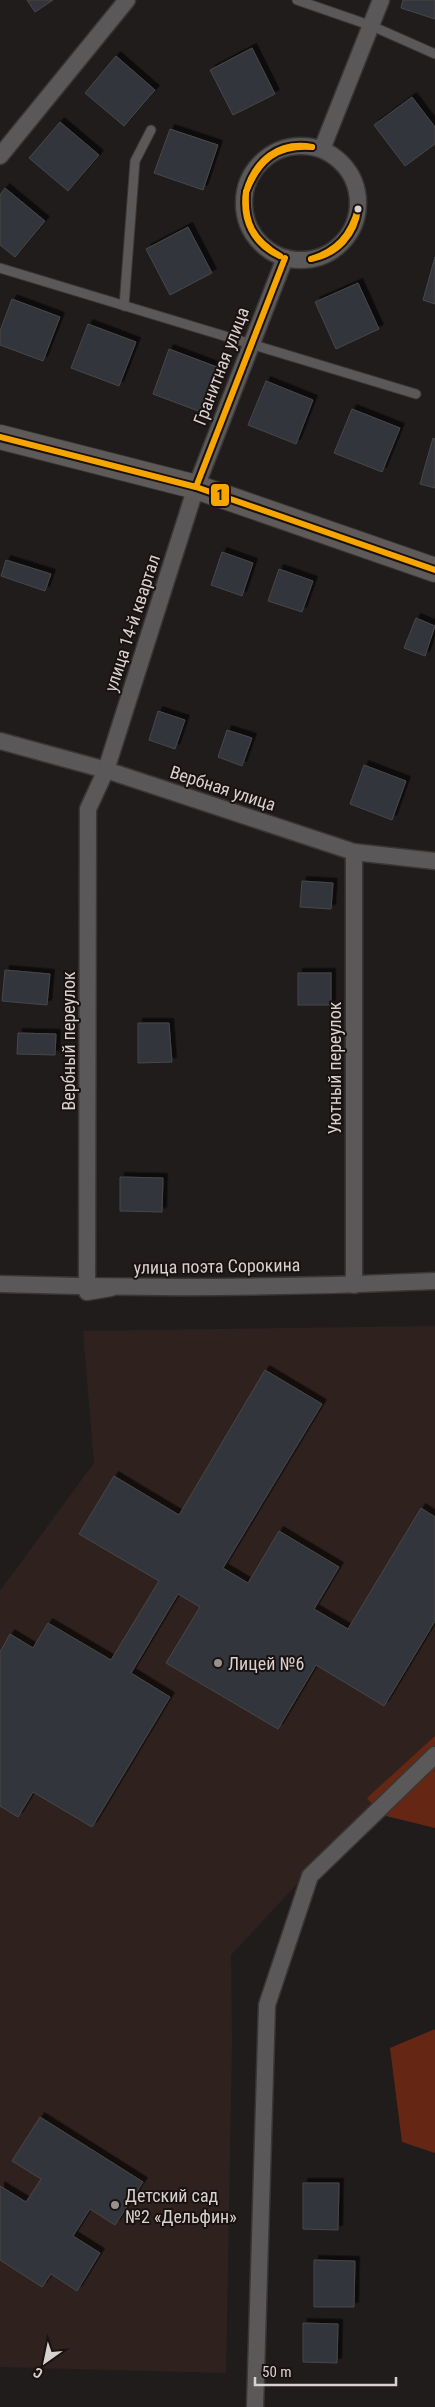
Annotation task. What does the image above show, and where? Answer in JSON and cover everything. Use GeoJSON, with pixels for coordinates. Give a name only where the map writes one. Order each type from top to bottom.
{"type":"FeatureCollection","features":[{"type":"Feature","properties":{"kind":"street"},"geometry":{"type":"LineString","coordinates":[[0,156],[127,0]]}},
{"type":"Feature","properties":{"kind":"street"},"geometry":{"type":"LineString","coordinates":[[322,149],[381,0]]}},
{"type":"Feature","properties":{"kind":"street"},"geometry":{"type":"LineString","coordinates":[[304,145],[322,149],[343,163],[357,184],[359,210],[351,233],[333,252],[310,260],[285,258],[265,248],[251,231],[244,210],[246,188],[254,170],[267,156],[284,148],[304,145]]}},
{"type":"Feature","properties":{"kind":"street","name":"Гранитная улица"},"geometry":{"type":"LineString","coordinates":[[196,487],[285,258]]}},
{"type":"Feature","properties":{"kind":"street"},"geometry":{"type":"LineString","coordinates":[[0,437],[196,487],[435,570]]}},
{"type":"Feature","properties":{"kind":"street","name":"улица 14-й квартал"},"geometry":{"type":"LineString","coordinates":[[106,770],[196,487]]}},
{"type":"Feature","properties":{"kind":"street","name":"Вербная улица"},"geometry":{"type":"LineString","coordinates":[[0,741],[106,770],[354,852],[435,861]]}},
{"type":"Feature","properties":{"kind":"street","name":"Вербный переулок"},"geometry":{"type":"LineString","coordinates":[[106,770],[88,809],[87,1292],[111,1288]]}},
{"type":"Feature","properties":{"kind":"street","name":"Уютный переулок"},"geometry":{"type":"LineString","coordinates":[[354,852],[354,1285]]}},
{"type":"Feature","properties":{"kind":"street","name":"улица поэта Сорокина"},"geometry":{"type":"LineString","coordinates":[[0,1284],[111,1288],[354,1285],[435,1281]]}},
{"type":"Feature","properties":{"kind":"street"},"geometry":{"type":"LineString","coordinates":[[255,2407],[267,2005],[310,1876],[435,1755]]}},
{"type":"Feature","properties":{"kind":"lane"},"geometry":{"type":"LineString","coordinates":[[297,0],[372,26],[435,54]]}},
{"type":"Feature","properties":{"kind":"lane"},"geometry":{"type":"LineString","coordinates":[[124,306],[135,161],[151,130]]}},
{"type":"Feature","properties":{"kind":"lane"},"geometry":{"type":"LineString","coordinates":[[0,268],[416,394]]}},
{"type":"Feature","properties":{"kind":"shaded area","name":"Лицей №6"},"geometry":{"type":"Polygon","coordinates":[[[435,1326],[435,1736],[231,1955],[232,2042],[226,2373],[0,2367],[0,1591],[94,1463],[83,1331],[435,1326]]]}},
{"type":"Feature","properties":{"kind":"shaded area"},"geometry":{"type":"Polygon","coordinates":[[[435,1736],[435,1828],[382,1815],[367,1798],[435,1736]]]}},
{"type":"Feature","properties":{"kind":"shaded area"},"geometry":{"type":"Polygon","coordinates":[[[435,2029],[435,2153],[402,2142],[390,2048],[435,2029]]]}},
{"type":"Feature","properties":{"kind":"building"},"geometry":{"type":"Polygon","coordinates":[[[27,0],[53,0],[35,12],[27,0]]]}},
{"type":"Feature","properties":{"kind":"building"},"geometry":{"type":"Polygon","coordinates":[[[403,0],[435,0],[435,19],[401,8],[403,0]]]}},
{"type":"Feature","properties":{"kind":"building"},"geometry":{"type":"Polygon","coordinates":[[[252,48],[275,94],[233,115],[210,70],[252,48]]]}},
{"type":"Feature","properties":{"kind":"building"},"geometry":{"type":"Polygon","coordinates":[[[116,56],[155,90],[124,126],[85,93],[116,56]]]}},
{"type":"Feature","properties":{"kind":"building"},"geometry":{"type":"Polygon","coordinates":[[[412,97],[435,127],[435,144],[405,166],[374,125],[412,97]]]}},
{"type":"Feature","properties":{"kind":"building"},"geometry":{"type":"Polygon","coordinates":[[[60,122],[99,155],[68,191],[29,158],[60,122]]]}},
{"type":"Feature","properties":{"kind":"building"},"geometry":{"type":"Polygon","coordinates":[[[170,129],[218,145],[203,190],[154,173],[170,129]]]}},
{"type":"Feature","properties":{"kind":"building"},"geometry":{"type":"Polygon","coordinates":[[[5,188],[45,221],[15,257],[0,245],[0,195],[5,188]]]}},
{"type":"Feature","properties":{"kind":"building"},"geometry":{"type":"Polygon","coordinates":[[[188,227],[212,273],[170,295],[146,249],[188,227]]]}},
{"type":"Feature","properties":{"kind":"building"},"geometry":{"type":"Polygon","coordinates":[[[435,257],[435,304],[423,300],[435,257]]]}},
{"type":"Feature","properties":{"kind":"building"},"geometry":{"type":"Polygon","coordinates":[[[358,283],[379,329],[336,349],[315,302],[358,283]]]}},
{"type":"Feature","properties":{"kind":"building"},"geometry":{"type":"Polygon","coordinates":[[[12,299],[60,317],[43,361],[0,345],[0,331],[12,299]]]}},
{"type":"Feature","properties":{"kind":"building"},"geometry":{"type":"Polygon","coordinates":[[[88,324],[136,342],[119,386],[71,368],[88,324]]]}},
{"type":"Feature","properties":{"kind":"building"},"geometry":{"type":"Polygon","coordinates":[[[169,349],[217,367],[201,412],[153,394],[169,349]]]}},
{"type":"Feature","properties":{"kind":"building"},"geometry":{"type":"Polygon","coordinates":[[[266,381],[313,400],[296,444],[248,425],[266,381]]]}},
{"type":"Feature","properties":{"kind":"building"},"geometry":{"type":"Polygon","coordinates":[[[352,409],[400,428],[382,472],[334,453],[352,409]]]}},
{"type":"Feature","properties":{"kind":"building"},"geometry":{"type":"Polygon","coordinates":[[[433,438],[435,439],[435,488],[420,484],[433,438]]]}},
{"type":"Feature","properties":{"kind":"building"},"geometry":{"type":"Polygon","coordinates":[[[222,552],[253,563],[242,596],[211,585],[222,552]]]}},
{"type":"Feature","properties":{"kind":"building"},"geometry":{"type":"Polygon","coordinates":[[[6,560],[51,574],[45,591],[1,576],[6,560]]]}},
{"type":"Feature","properties":{"kind":"building"},"geometry":{"type":"Polygon","coordinates":[[[279,569],[313,581],[302,612],[268,601],[279,569]]]}},
{"type":"Feature","properties":{"kind":"building"},"geometry":{"type":"Polygon","coordinates":[[[416,618],[435,626],[425,656],[404,648],[416,618]]]}},
{"type":"Feature","properties":{"kind":"building"},"geometry":{"type":"Polygon","coordinates":[[[158,711],[185,720],[175,749],[149,740],[158,711]]]}},
{"type":"Feature","properties":{"kind":"building"},"geometry":{"type":"Polygon","coordinates":[[[227,730],[252,738],[242,766],[218,757],[227,730]]]}},
{"type":"Feature","properties":{"kind":"building"},"geometry":{"type":"Polygon","coordinates":[[[364,765],[406,781],[392,820],[350,804],[364,765]]]}},
{"type":"Feature","properties":{"kind":"building"},"geometry":{"type":"Polygon","coordinates":[[[302,881],[333,883],[331,909],[300,907],[302,881]]]}},
{"type":"Feature","properties":{"kind":"building"},"geometry":{"type":"Polygon","coordinates":[[[5,970],[50,974],[47,1005],[2,1001],[5,970]]]}},
{"type":"Feature","properties":{"kind":"building"},"geometry":{"type":"Polygon","coordinates":[[[298,973],[331,973],[331,1005],[298,1005],[298,973]]]}},
{"type":"Feature","properties":{"kind":"building"},"geometry":{"type":"Polygon","coordinates":[[[138,1023],[169,1023],[172,1062],[138,1063],[138,1023]]]}},
{"type":"Feature","properties":{"kind":"building"},"geometry":{"type":"Polygon","coordinates":[[[18,1033],[56,1034],[55,1055],[17,1054],[18,1033]]]}},
{"type":"Feature","properties":{"kind":"building"},"geometry":{"type":"Polygon","coordinates":[[[120,1177],[163,1178],[162,1212],[120,1211],[120,1177]]]}},
{"type":"Feature","properties":{"kind":"building"},"geometry":{"type":"Polygon","coordinates":[[[265,1370],[322,1404],[223,1568],[248,1583],[279,1531],[339,1567],[314,1609],[348,1629],[421,1508],[435,1517],[435,1621],[384,1706],[316,1665],[278,1729],[166,1663],[200,1607],[178,1594],[131,1673],[170,1697],[92,1827],[33,1792],[18,1817],[0,1806],[0,1652],[10,1634],[33,1648],[48,1623],[111,1660],[159,1581],[79,1534],[114,1476],[179,1515],[265,1370]]]}},
{"type":"Feature","properties":{"kind":"building"},"geometry":{"type":"Polygon","coordinates":[[[40,2117],[143,2182],[115,2225],[90,2209],[73,2236],[100,2253],[77,2291],[51,2274],[42,2287],[0,2260],[0,2186],[26,2202],[41,2179],[12,2161],[40,2117]]]}},
{"type":"Feature","properties":{"kind":"building"},"geometry":{"type":"Polygon","coordinates":[[[303,2183],[339,2183],[338,2230],[303,2229],[303,2183]]]}},
{"type":"Feature","properties":{"kind":"building"},"geometry":{"type":"Polygon","coordinates":[[[314,2260],[355,2261],[354,2307],[314,2307],[314,2260]]]}},
{"type":"Feature","properties":{"kind":"building"},"geometry":{"type":"Polygon","coordinates":[[[303,2323],[338,2324],[337,2363],[303,2362],[303,2323]]]}},
{"type":"Feature","properties":{"kind":"transit line","name":"1"},"geometry":{"type":"LineString","coordinates":[[246,192],[255,171],[270,155],[289,147],[312,147]]}},
{"type":"Feature","properties":{"kind":"transit line","name":"1"},"geometry":{"type":"LineString","coordinates":[[246,192],[257,171],[271,156],[289,149],[312,147]]}},
{"type":"Feature","properties":{"kind":"transit line","name":"1"},"geometry":{"type":"LineString","coordinates":[[246,192],[247,213],[252,230],[263,244],[280,256]]}},
{"type":"Feature","properties":{"kind":"transit line","name":"1"},"geometry":{"type":"LineString","coordinates":[[246,192],[246,212],[251,230],[263,245],[280,256]]}},
{"type":"Feature","properties":{"kind":"transit line","name":"1"},"geometry":{"type":"LineString","coordinates":[[311,259],[320,256],[342,241],[351,227],[358,209]]}},
{"type":"Feature","properties":{"kind":"transit line","name":"1"},"geometry":{"type":"LineString","coordinates":[[311,259],[329,253],[343,242],[353,227],[358,209]]}},
{"type":"Feature","properties":{"kind":"transit line","name":"1"},"geometry":{"type":"LineString","coordinates":[[196,487],[285,258]]}},
{"type":"Feature","properties":{"kind":"transit line","name":"1"},"geometry":{"type":"LineString","coordinates":[[0,437],[196,487],[435,570]]}},
{"type":"Feature","properties":{"kind":"place","name":"Лицей №6"},"geometry":{"type":"Point","coordinates":[218,1663]}},
{"type":"Feature","properties":{"kind":"place","name":"Детский сад №2 «Дельфин»"},"geometry":{"type":"Point","coordinates":[115,2205]}}]}
